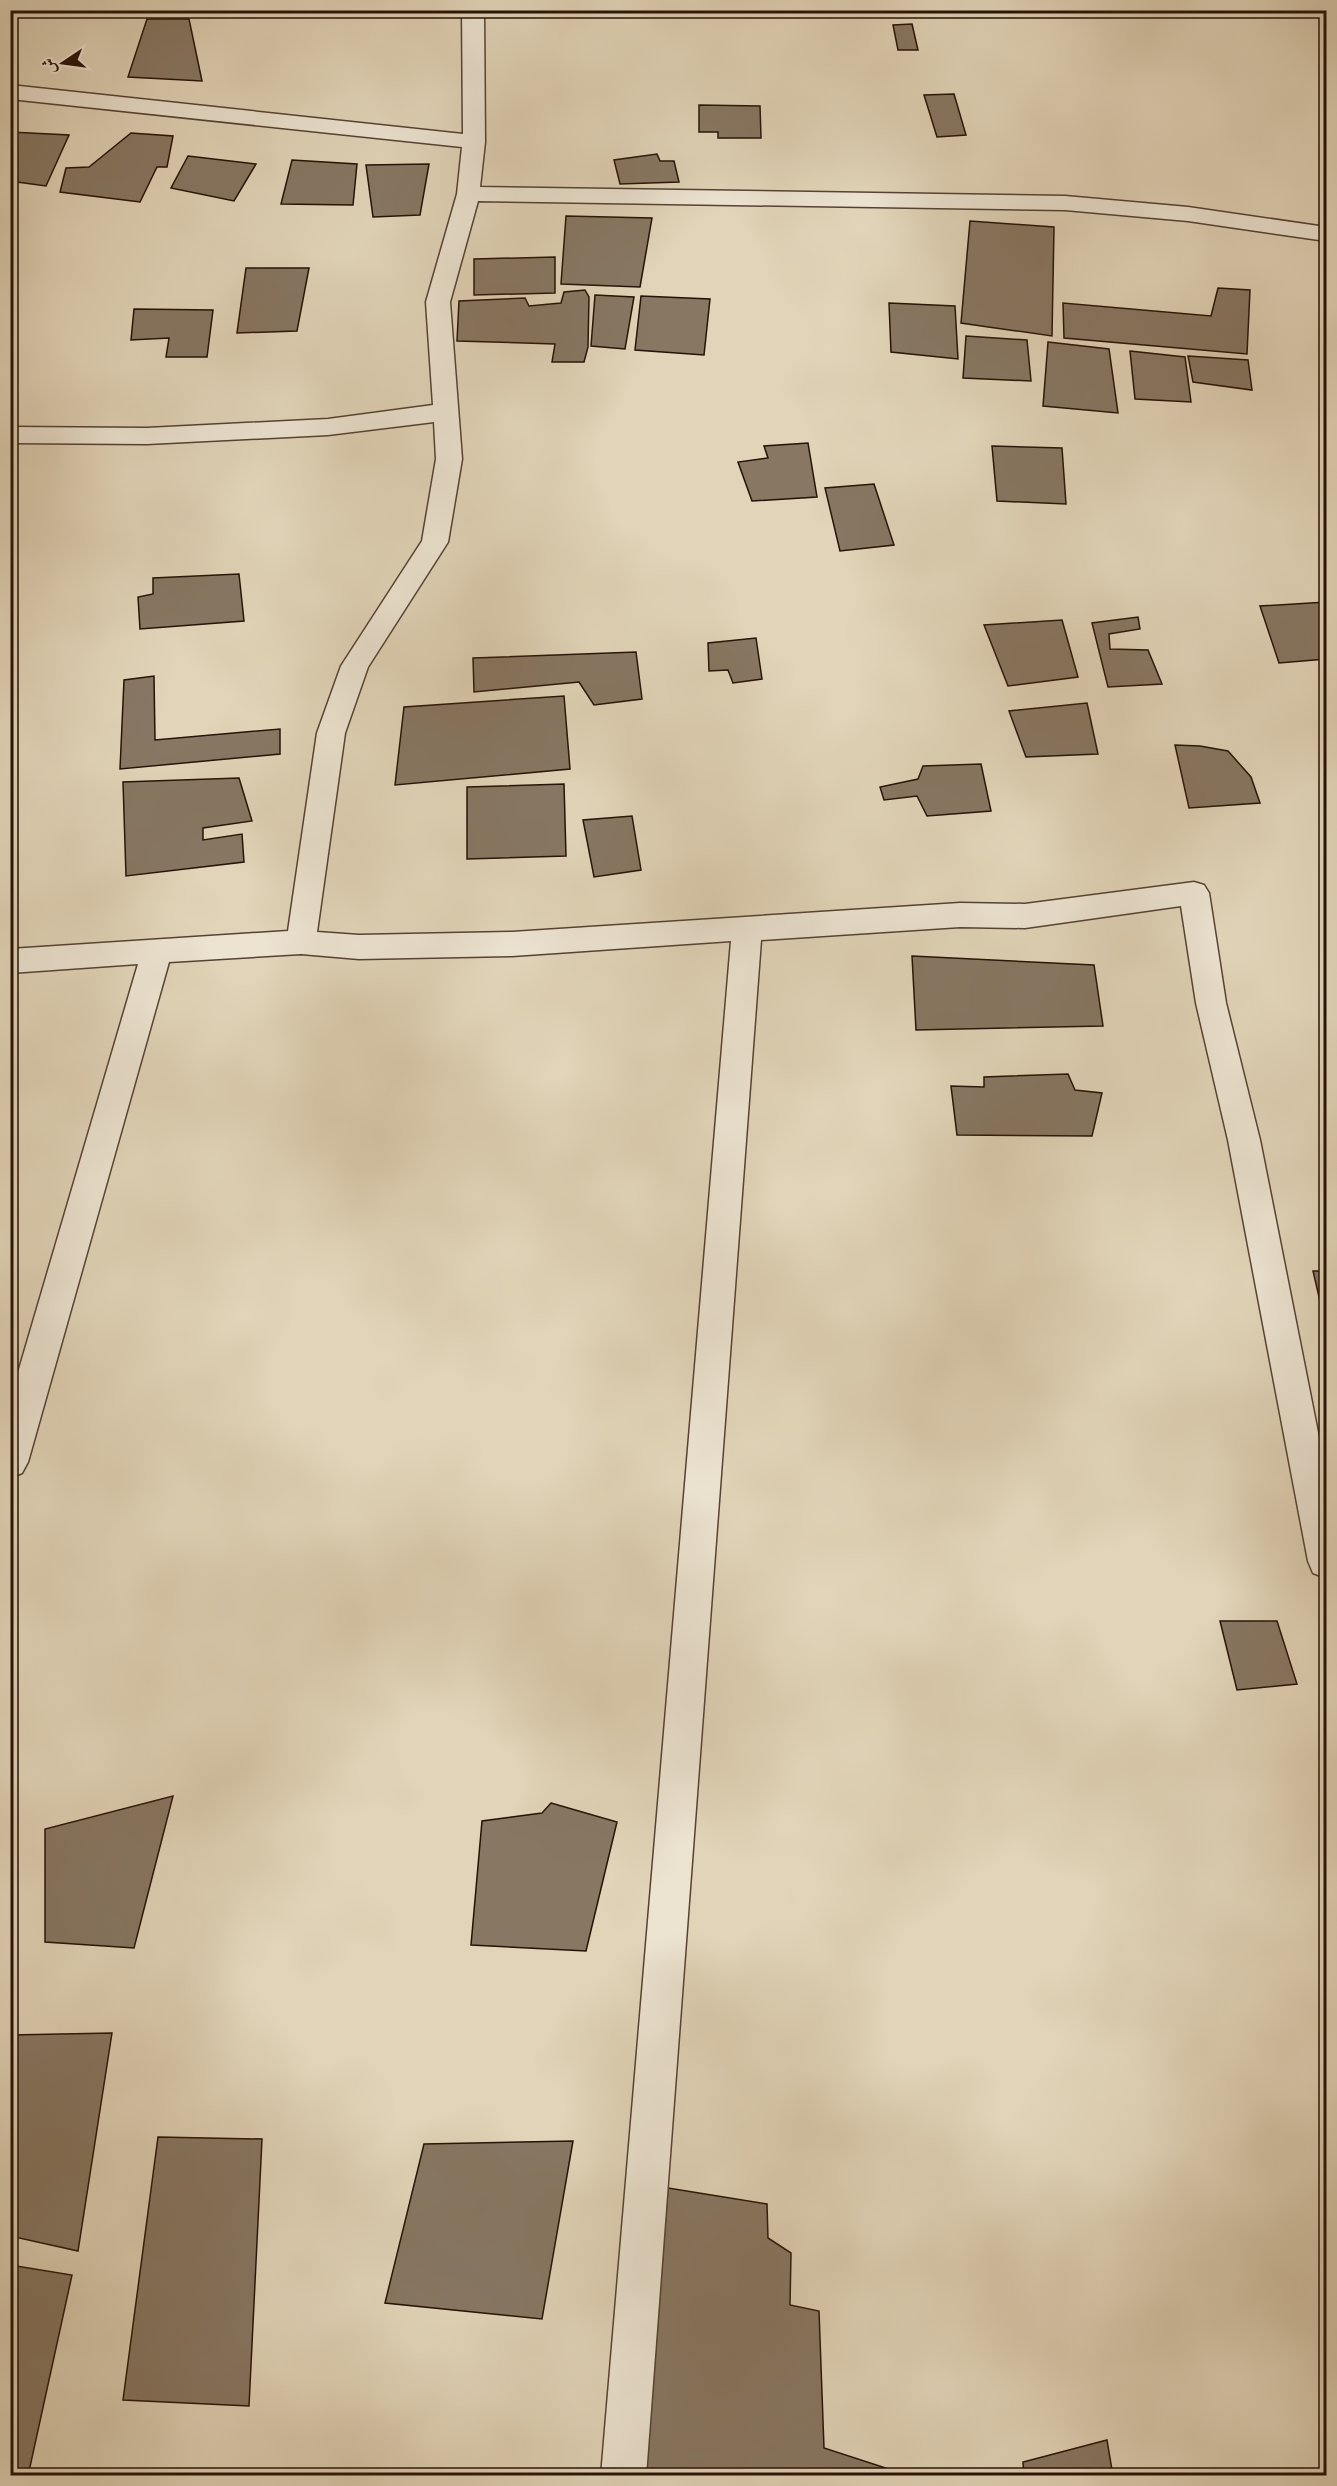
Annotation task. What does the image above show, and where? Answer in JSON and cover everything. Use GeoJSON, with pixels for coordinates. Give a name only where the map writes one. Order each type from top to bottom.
{"type":"FeatureCollection","features":[{"type":"Feature","properties":{"kind":"street"},"geometry":{"type":"LineString","coordinates":[[301,942],[331,734],[355,666],[435,542],[449,459],[438,302],[468,194],[474,142],[473,10]]}},
{"type":"Feature","properties":{"kind":"street"},"geometry":{"type":"LineString","coordinates":[[10,92],[474,142]]}},
{"type":"Feature","properties":{"kind":"street"},"geometry":{"type":"LineString","coordinates":[[468,194],[1065,204],[1188,214],[1326,234]]}},
{"type":"Feature","properties":{"kind":"street"},"geometry":{"type":"LineString","coordinates":[[10,435],[147,436],[328,427],[445,412]]}},
{"type":"Feature","properties":{"kind":"street"},"geometry":{"type":"LineString","coordinates":[[10,961],[301,942],[359,947],[512,944],[960,915],[1025,916],[1194,893],[1211,1003],[1244,1140],[1326,1561]]}},
{"type":"Feature","properties":{"kind":"street"},"geometry":{"type":"LineString","coordinates":[[622,2475],[747,929]]}},
{"type":"Feature","properties":{"kind":"street"},"geometry":{"type":"LineString","coordinates":[[10,1462],[157,951]]}},
{"type":"Feature","properties":{"kind":"building"},"geometry":{"type":"Polygon","coordinates":[[[147,19],[189,19],[202,81],[128,77],[147,19]]]}},
{"type":"Feature","properties":{"kind":"building"},"geometry":{"type":"Polygon","coordinates":[[[912,24],[918,50],[898,50],[893,25],[912,24]]]}},
{"type":"Feature","properties":{"kind":"building"},"geometry":{"type":"Polygon","coordinates":[[[954,94],[966,135],[937,137],[924,95],[954,94]]]}},
{"type":"Feature","properties":{"kind":"building"},"geometry":{"type":"Polygon","coordinates":[[[699,105],[760,106],[761,138],[718,138],[718,132],[699,132],[699,105]]]}},
{"type":"Feature","properties":{"kind":"building"},"geometry":{"type":"Polygon","coordinates":[[[10,132],[69,135],[46,186],[10,181],[10,132]]]}},
{"type":"Feature","properties":{"kind":"building"},"geometry":{"type":"Polygon","coordinates":[[[131,133],[173,136],[167,167],[157,167],[140,202],[60,192],[66,168],[89,167],[131,133]]]}},
{"type":"Feature","properties":{"kind":"building"},"geometry":{"type":"Polygon","coordinates":[[[657,154],[660,161],[674,161],[679,182],[620,184],[614,160],[657,154]]]}},
{"type":"Feature","properties":{"kind":"building"},"geometry":{"type":"Polygon","coordinates":[[[188,156],[256,164],[234,201],[171,188],[188,156]]]}},
{"type":"Feature","properties":{"kind":"building"},"geometry":{"type":"Polygon","coordinates":[[[292,160],[357,164],[353,205],[281,204],[292,160]]]}},
{"type":"Feature","properties":{"kind":"building"},"geometry":{"type":"Polygon","coordinates":[[[429,164],[420,215],[373,217],[366,165],[429,164]]]}},
{"type":"Feature","properties":{"kind":"building"},"geometry":{"type":"Polygon","coordinates":[[[566,216],[652,218],[640,287],[561,284],[566,216]]]}},
{"type":"Feature","properties":{"kind":"building"},"geometry":{"type":"Polygon","coordinates":[[[970,221],[1054,227],[1052,336],[961,323],[970,221]]]}},
{"type":"Feature","properties":{"kind":"building"},"geometry":{"type":"Polygon","coordinates":[[[555,257],[555,293],[474,295],[474,259],[555,257]]]}},
{"type":"Feature","properties":{"kind":"building"},"geometry":{"type":"Polygon","coordinates":[[[246,268],[309,268],[297,331],[237,333],[246,268]]]}},
{"type":"Feature","properties":{"kind":"building"},"geometry":{"type":"Polygon","coordinates":[[[1218,288],[1250,290],[1247,354],[1064,338],[1063,303],[1211,316],[1218,288]]]}},
{"type":"Feature","properties":{"kind":"building"},"geometry":{"type":"Polygon","coordinates":[[[585,290],[589,297],[588,347],[584,362],[552,362],[555,344],[457,341],[459,301],[525,298],[529,306],[561,303],[564,292],[585,290]]]}},
{"type":"Feature","properties":{"kind":"building"},"geometry":{"type":"Polygon","coordinates":[[[595,295],[634,297],[625,349],[591,346],[595,295]]]}},
{"type":"Feature","properties":{"kind":"building"},"geometry":{"type":"Polygon","coordinates":[[[641,296],[710,299],[704,355],[635,350],[641,296]]]}},
{"type":"Feature","properties":{"kind":"building"},"geometry":{"type":"Polygon","coordinates":[[[889,303],[955,306],[958,359],[891,352],[889,303]]]}},
{"type":"Feature","properties":{"kind":"building"},"geometry":{"type":"Polygon","coordinates":[[[134,309],[213,310],[207,357],[166,357],[169,338],[131,340],[134,309]]]}},
{"type":"Feature","properties":{"kind":"building"},"geometry":{"type":"Polygon","coordinates":[[[966,336],[1027,340],[1031,381],[963,378],[966,336]]]}},
{"type":"Feature","properties":{"kind":"building"},"geometry":{"type":"Polygon","coordinates":[[[1048,342],[1109,349],[1118,413],[1043,406],[1048,342]]]}},
{"type":"Feature","properties":{"kind":"building"},"geometry":{"type":"Polygon","coordinates":[[[1130,351],[1185,357],[1191,402],[1135,399],[1130,351]]]}},
{"type":"Feature","properties":{"kind":"building"},"geometry":{"type":"Polygon","coordinates":[[[1188,356],[1248,360],[1252,390],[1193,382],[1188,356]]]}},
{"type":"Feature","properties":{"kind":"building"},"geometry":{"type":"Polygon","coordinates":[[[808,443],[817,497],[752,501],[738,462],[768,458],[764,446],[808,443]]]}},
{"type":"Feature","properties":{"kind":"building"},"geometry":{"type":"Polygon","coordinates":[[[992,446],[1062,448],[1066,504],[997,501],[992,446]]]}},
{"type":"Feature","properties":{"kind":"building"},"geometry":{"type":"Polygon","coordinates":[[[874,484],[894,545],[840,551],[825,488],[874,484]]]}},
{"type":"Feature","properties":{"kind":"building"},"geometry":{"type":"Polygon","coordinates":[[[239,574],[244,621],[140,629],[138,597],[153,594],[153,578],[239,574]]]}},
{"type":"Feature","properties":{"kind":"building"},"geometry":{"type":"Polygon","coordinates":[[[1326,602],[1326,659],[1279,663],[1260,606],[1326,602]]]}},
{"type":"Feature","properties":{"kind":"building"},"geometry":{"type":"Polygon","coordinates":[[[1138,617],[1140,629],[1109,634],[1110,649],[1148,650],[1162,684],[1108,687],[1092,623],[1138,617]]]}},
{"type":"Feature","properties":{"kind":"building"},"geometry":{"type":"Polygon","coordinates":[[[1062,620],[1078,677],[1008,686],[984,625],[1062,620]]]}},
{"type":"Feature","properties":{"kind":"building"},"geometry":{"type":"Polygon","coordinates":[[[756,638],[762,679],[733,683],[728,670],[709,671],[708,643],[756,638]]]}},
{"type":"Feature","properties":{"kind":"building"},"geometry":{"type":"Polygon","coordinates":[[[636,652],[642,699],[594,705],[579,682],[474,692],[473,658],[636,652]]]}},
{"type":"Feature","properties":{"kind":"building"},"geometry":{"type":"Polygon","coordinates":[[[154,676],[155,740],[280,729],[280,754],[120,769],[124,680],[154,676]]]}},
{"type":"Feature","properties":{"kind":"building"},"geometry":{"type":"Polygon","coordinates":[[[564,696],[570,769],[395,785],[404,707],[564,696]]]}},
{"type":"Feature","properties":{"kind":"building"},"geometry":{"type":"Polygon","coordinates":[[[1087,703],[1098,754],[1026,757],[1009,711],[1087,703]]]}},
{"type":"Feature","properties":{"kind":"building"},"geometry":{"type":"Polygon","coordinates":[[[1175,745],[1200,746],[1228,751],[1251,777],[1260,803],[1189,808],[1175,745]]]}},
{"type":"Feature","properties":{"kind":"building"},"geometry":{"type":"Polygon","coordinates":[[[981,764],[991,811],[927,816],[917,796],[884,800],[880,787],[918,779],[923,766],[981,764]]]}},
{"type":"Feature","properties":{"kind":"building"},"geometry":{"type":"Polygon","coordinates":[[[239,778],[252,821],[203,828],[203,840],[242,834],[244,862],[126,876],[123,782],[239,778]]]}},
{"type":"Feature","properties":{"kind":"building"},"geometry":{"type":"Polygon","coordinates":[[[564,784],[566,856],[467,859],[467,787],[564,784]]]}},
{"type":"Feature","properties":{"kind":"building"},"geometry":{"type":"Polygon","coordinates":[[[632,816],[641,870],[594,877],[583,820],[632,816]]]}},
{"type":"Feature","properties":{"kind":"building"},"geometry":{"type":"Polygon","coordinates":[[[912,956],[1094,965],[1103,1026],[916,1030],[912,956]]]}},
{"type":"Feature","properties":{"kind":"building"},"geometry":{"type":"Polygon","coordinates":[[[1068,1074],[1075,1090],[1102,1093],[1092,1136],[957,1135],[951,1086],[984,1087],[984,1077],[1068,1074]]]}},
{"type":"Feature","properties":{"kind":"building"},"geometry":{"type":"Polygon","coordinates":[[[1313,1271],[1326,1271],[1326,1327],[1313,1271]]]}},
{"type":"Feature","properties":{"kind":"building"},"geometry":{"type":"Polygon","coordinates":[[[1220,1621],[1277,1621],[1297,1684],[1237,1690],[1220,1621]]]}},
{"type":"Feature","properties":{"kind":"building"},"geometry":{"type":"Polygon","coordinates":[[[173,1796],[134,1948],[45,1942],[45,1829],[173,1796]]]}},
{"type":"Feature","properties":{"kind":"building"},"geometry":{"type":"Polygon","coordinates":[[[551,1803],[617,1822],[586,1951],[471,1945],[482,1821],[542,1813],[551,1803]]]}},
{"type":"Feature","properties":{"kind":"building"},"geometry":{"type":"Polygon","coordinates":[[[112,2033],[78,2251],[10,2236],[10,2035],[112,2033]]]}},
{"type":"Feature","properties":{"kind":"building"},"geometry":{"type":"Polygon","coordinates":[[[158,2137],[262,2139],[249,2406],[123,2400],[158,2137]]]}},
{"type":"Feature","properties":{"kind":"building"},"geometry":{"type":"Polygon","coordinates":[[[573,2141],[542,2319],[385,2303],[424,2144],[573,2141]]]}},
{"type":"Feature","properties":{"kind":"building"},"geometry":{"type":"Polygon","coordinates":[[[668,2188],[767,2204],[768,2238],[791,2253],[790,2305],[819,2311],[824,2448],[895,2471],[895,2476],[646,2476],[668,2188]]]}},
{"type":"Feature","properties":{"kind":"building"},"geometry":{"type":"Polygon","coordinates":[[[10,2265],[72,2275],[28,2476],[10,2476],[10,2265]]]}},
{"type":"Feature","properties":{"kind":"building"},"geometry":{"type":"Polygon","coordinates":[[[1107,2440],[1113,2476],[1024,2476],[1023,2462],[1107,2440]]]}}]}
